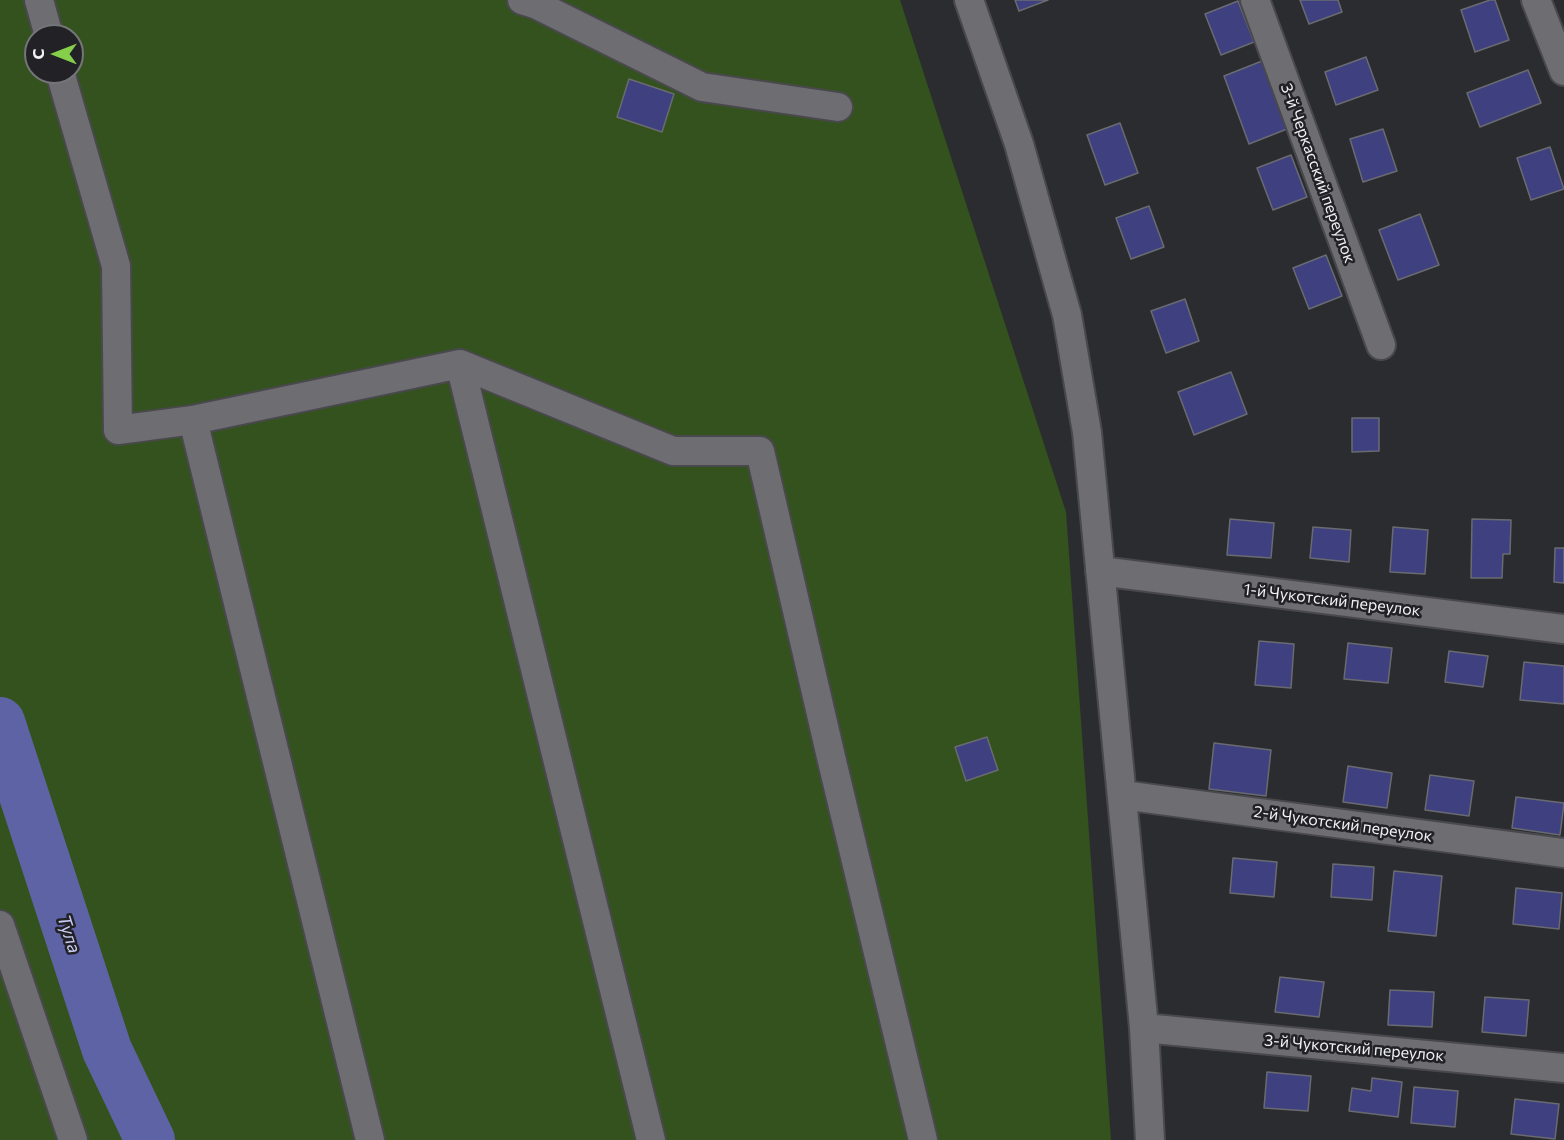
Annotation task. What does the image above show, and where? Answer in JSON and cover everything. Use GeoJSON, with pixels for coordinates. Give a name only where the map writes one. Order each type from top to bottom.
{"type":"FeatureCollection","features":[{"type":"Feature","properties":{"kind":"street"},"geometry":{"type":"LineString","coordinates":[[39,0],[46,24]]}},
{"type":"Feature","properties":{"kind":"street"},"geometry":{"type":"LineString","coordinates":[[969,0],[1019,144],[1066,315],[1087,432],[1144,1028],[1149,1140]]}},
{"type":"Feature","properties":{"kind":"street","name":"3-й Черкасский переулок"},"geometry":{"type":"LineString","coordinates":[[1255,0],[1381,345]]}},
{"type":"Feature","properties":{"kind":"street"},"geometry":{"type":"LineString","coordinates":[[540,3],[702,87],[838,107]]}},
{"type":"Feature","properties":{"kind":"street"},"geometry":{"type":"LineString","coordinates":[[1548,9],[1564,71]]}},
{"type":"Feature","properties":{"kind":"street"},"geometry":{"type":"LineString","coordinates":[[63,84],[116,266],[118,430],[193,420],[460,364],[673,451],[760,451],[923,1140]]}},
{"type":"Feature","properties":{"kind":"street"},"geometry":{"type":"LineString","coordinates":[[460,364],[651,1140]]}},
{"type":"Feature","properties":{"kind":"street"},"geometry":{"type":"LineString","coordinates":[[193,420],[370,1140]]}},
{"type":"Feature","properties":{"kind":"street","name":"1-й Чукотский переулок"},"geometry":{"type":"LineString","coordinates":[[1101,571],[1564,628]]}},
{"type":"Feature","properties":{"kind":"street","name":"2-й Чукотский переулок"},"geometry":{"type":"LineString","coordinates":[[1122,795],[1564,853]]}},
{"type":"Feature","properties":{"kind":"street"},"geometry":{"type":"LineString","coordinates":[[0,925],[74,1140]]}},
{"type":"Feature","properties":{"kind":"street","name":"3-й Чукотский переулок"},"geometry":{"type":"LineString","coordinates":[[1144,1028],[1564,1068]]}},
{"type":"Feature","properties":{"kind":"green space"},"geometry":{"type":"Polygon","coordinates":[[[0,0],[900,0],[1066,512],[1111,1140],[0,1140],[0,0]]]}},
{"type":"Feature","properties":{"kind":"building"},"geometry":{"type":"Polygon","coordinates":[[[1015,0],[1048,0],[1019,11],[1015,0]]]}},
{"type":"Feature","properties":{"kind":"building"},"geometry":{"type":"Polygon","coordinates":[[[1300,0],[1338,0],[1342,12],[1309,24],[1300,0]]]}},
{"type":"Feature","properties":{"kind":"building"},"geometry":{"type":"Polygon","coordinates":[[[1495,0],[1509,40],[1475,52],[1461,10],[1495,0]]]}},
{"type":"Feature","properties":{"kind":"building"},"geometry":{"type":"Polygon","coordinates":[[[1238,1],[1254,42],[1221,55],[1205,14],[1238,1]]]}},
{"type":"Feature","properties":{"kind":"building"},"geometry":{"type":"Polygon","coordinates":[[[1366,57],[1378,90],[1336,105],[1325,72],[1366,57]]]}},
{"type":"Feature","properties":{"kind":"building"},"geometry":{"type":"Polygon","coordinates":[[[1262,61],[1287,129],[1249,144],[1224,76],[1262,61]]]}},
{"type":"Feature","properties":{"kind":"building"},"geometry":{"type":"Polygon","coordinates":[[[1528,70],[1541,103],[1480,127],[1467,93],[1528,70]]]}},
{"type":"Feature","properties":{"kind":"building"},"geometry":{"type":"Polygon","coordinates":[[[629,79],[674,94],[662,132],[617,117],[629,79]]]}},
{"type":"Feature","properties":{"kind":"building"},"geometry":{"type":"Polygon","coordinates":[[[1120,123],[1138,173],[1105,185],[1087,135],[1120,123]]]}},
{"type":"Feature","properties":{"kind":"building"},"geometry":{"type":"Polygon","coordinates":[[[1383,129],[1397,171],[1363,182],[1350,139],[1383,129]]]}},
{"type":"Feature","properties":{"kind":"building"},"geometry":{"type":"Polygon","coordinates":[[[1550,147],[1564,189],[1531,200],[1517,158],[1550,147]]]}},
{"type":"Feature","properties":{"kind":"building"},"geometry":{"type":"Polygon","coordinates":[[[1291,155],[1307,197],[1273,210],[1257,168],[1291,155]]]}},
{"type":"Feature","properties":{"kind":"building"},"geometry":{"type":"Polygon","coordinates":[[[1149,206],[1164,247],[1131,259],[1116,218],[1149,206]]]}},
{"type":"Feature","properties":{"kind":"building"},"geometry":{"type":"Polygon","coordinates":[[[1420,214],[1439,265],[1398,280],[1379,230],[1420,214]]]}},
{"type":"Feature","properties":{"kind":"building"},"geometry":{"type":"Polygon","coordinates":[[[1326,255],[1342,296],[1309,309],[1293,268],[1326,255]]]}},
{"type":"Feature","properties":{"kind":"building"},"geometry":{"type":"Polygon","coordinates":[[[1185,299],[1199,341],[1166,353],[1151,311],[1185,299]]]}},
{"type":"Feature","properties":{"kind":"building"},"geometry":{"type":"Polygon","coordinates":[[[1231,372],[1247,414],[1194,435],[1178,392],[1231,372]]]}},
{"type":"Feature","properties":{"kind":"building"},"geometry":{"type":"Polygon","coordinates":[[[1352,418],[1379,418],[1379,451],[1352,452],[1352,418]]]}},
{"type":"Feature","properties":{"kind":"building"},"geometry":{"type":"Polygon","coordinates":[[[1230,519],[1274,523],[1271,558],[1227,555],[1230,519]]]}},
{"type":"Feature","properties":{"kind":"building"},"geometry":{"type":"Polygon","coordinates":[[[1472,519],[1511,520],[1510,554],[1503,554],[1502,578],[1471,578],[1472,519]]]}},
{"type":"Feature","properties":{"kind":"building"},"geometry":{"type":"Polygon","coordinates":[[[1313,527],[1351,530],[1349,562],[1310,558],[1313,527]]]}},
{"type":"Feature","properties":{"kind":"building"},"geometry":{"type":"Polygon","coordinates":[[[1393,527],[1428,530],[1425,574],[1390,572],[1393,527]]]}},
{"type":"Feature","properties":{"kind":"building"},"geometry":{"type":"Polygon","coordinates":[[[1555,548],[1564,548],[1564,583],[1554,582],[1555,548]]]}},
{"type":"Feature","properties":{"kind":"building"},"geometry":{"type":"Polygon","coordinates":[[[1259,641],[1294,644],[1291,688],[1255,685],[1259,641]]]}},
{"type":"Feature","properties":{"kind":"building"},"geometry":{"type":"Polygon","coordinates":[[[1348,643],[1392,648],[1388,683],[1344,679],[1348,643]]]}},
{"type":"Feature","properties":{"kind":"building"},"geometry":{"type":"Polygon","coordinates":[[[1449,651],[1488,656],[1483,687],[1445,682],[1449,651]]]}},
{"type":"Feature","properties":{"kind":"building"},"geometry":{"type":"Polygon","coordinates":[[[1524,662],[1564,666],[1564,704],[1520,700],[1524,662]]]}},
{"type":"Feature","properties":{"kind":"building"},"geometry":{"type":"Polygon","coordinates":[[[987,737],[998,770],[966,781],[955,747],[987,737]]]}},
{"type":"Feature","properties":{"kind":"building"},"geometry":{"type":"Polygon","coordinates":[[[1214,743],[1271,750],[1266,796],[1209,789],[1214,743]]]}},
{"type":"Feature","properties":{"kind":"building"},"geometry":{"type":"Polygon","coordinates":[[[1348,766],[1392,773],[1387,808],[1343,802],[1348,766]]]}},
{"type":"Feature","properties":{"kind":"building"},"geometry":{"type":"Polygon","coordinates":[[[1430,775],[1474,781],[1469,816],[1425,810],[1430,775]]]}},
{"type":"Feature","properties":{"kind":"building"},"geometry":{"type":"Polygon","coordinates":[[[1516,797],[1564,803],[1560,835],[1512,828],[1516,797]]]}},
{"type":"Feature","properties":{"kind":"building"},"geometry":{"type":"Polygon","coordinates":[[[1233,858],[1277,862],[1274,897],[1230,893],[1233,858]]]}},
{"type":"Feature","properties":{"kind":"building"},"geometry":{"type":"Polygon","coordinates":[[[1333,864],[1374,867],[1372,900],[1331,897],[1333,864]]]}},
{"type":"Feature","properties":{"kind":"building"},"geometry":{"type":"Polygon","coordinates":[[[1394,871],[1442,876],[1436,936],[1388,931],[1394,871]]]}},
{"type":"Feature","properties":{"kind":"building"},"geometry":{"type":"Polygon","coordinates":[[[1516,888],[1562,893],[1559,929],[1513,924],[1516,888]]]}},
{"type":"Feature","properties":{"kind":"building"},"geometry":{"type":"Polygon","coordinates":[[[1280,977],[1324,982],[1319,1017],[1275,1012],[1280,977]]]}},
{"type":"Feature","properties":{"kind":"building"},"geometry":{"type":"Polygon","coordinates":[[[1390,990],[1434,992],[1432,1027],[1388,1025],[1390,990]]]}},
{"type":"Feature","properties":{"kind":"building"},"geometry":{"type":"Polygon","coordinates":[[[1485,997],[1529,1000],[1526,1036],[1482,1032],[1485,997]]]}},
{"type":"Feature","properties":{"kind":"building"},"geometry":{"type":"Polygon","coordinates":[[[1267,1072],[1311,1076],[1308,1111],[1264,1108],[1267,1072]]]}},
{"type":"Feature","properties":{"kind":"building"},"geometry":{"type":"Polygon","coordinates":[[[1372,1078],[1402,1082],[1398,1117],[1349,1111],[1352,1088],[1371,1091],[1372,1078]]]}},
{"type":"Feature","properties":{"kind":"building"},"geometry":{"type":"Polygon","coordinates":[[[1414,1087],[1458,1091],[1455,1127],[1411,1123],[1414,1087]]]}},
{"type":"Feature","properties":{"kind":"building"},"geometry":{"type":"Polygon","coordinates":[[[1515,1099],[1559,1104],[1555,1139],[1511,1134],[1515,1099]]]}},
{"type":"Feature","properties":{"kind":"waterway","name":"Тула"},"geometry":{"type":"LineString","coordinates":[[0,722],[107,1050],[150,1140]]}}]}
